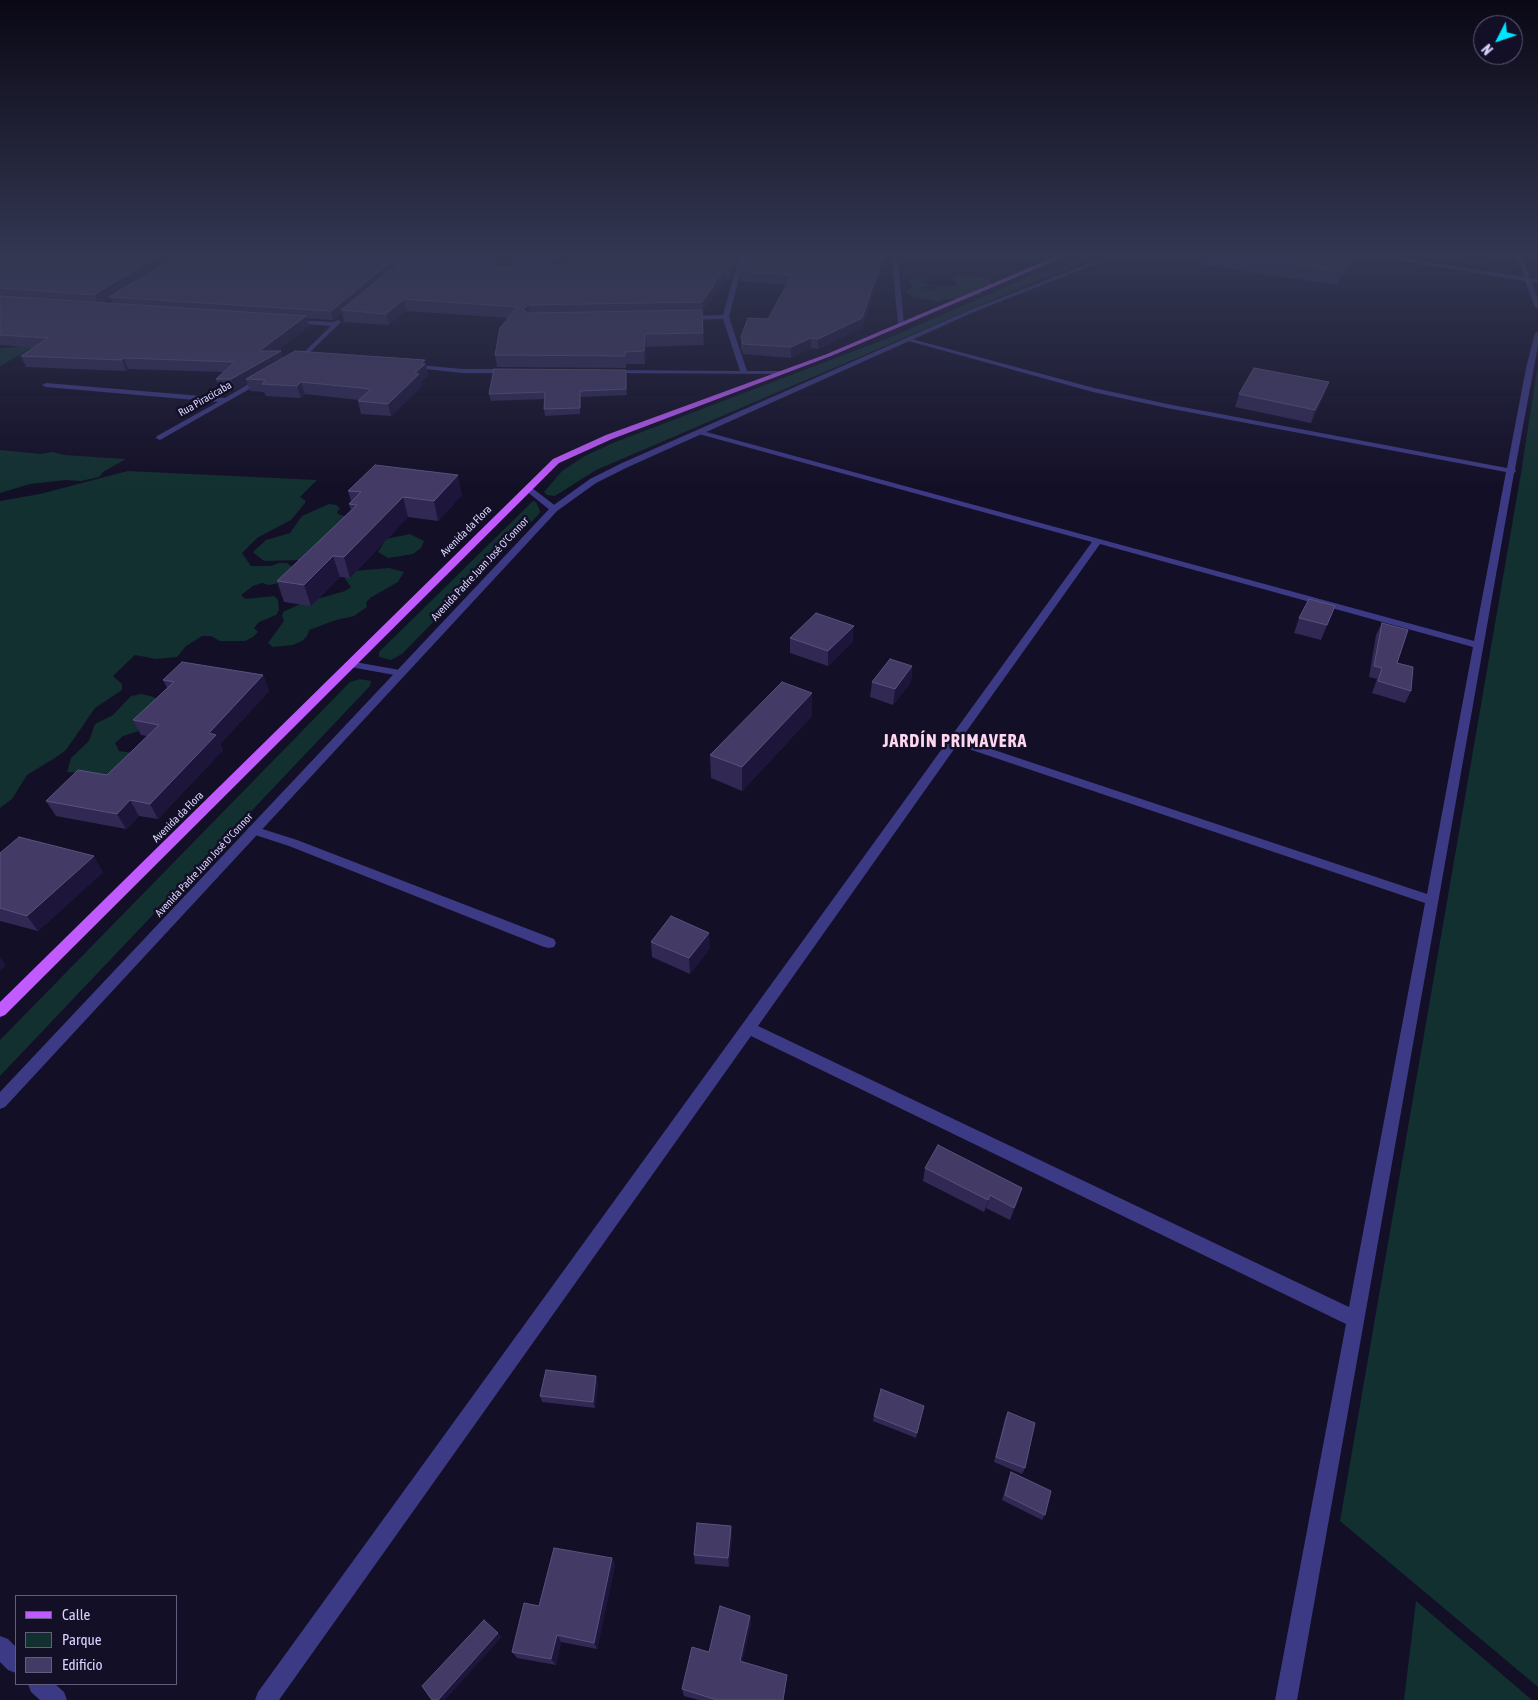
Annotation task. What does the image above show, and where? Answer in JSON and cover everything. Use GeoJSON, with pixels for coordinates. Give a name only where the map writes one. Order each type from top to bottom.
{"type":"FeatureCollection","features":[{"type":"Feature","properties":{"kind":"main road","name":"Avenida da Flora"},"geometry":{"type":"LineString","coordinates":[[0,1011],[556,461],[582,448],[829,355],[882,332]]}},
{"type":"Feature","properties":{"kind":"street"},"geometry":{"type":"LineString","coordinates":[[286,366],[303,356],[327,332]]}},
{"type":"Feature","properties":{"kind":"street"},"geometry":{"type":"LineString","coordinates":[[731,332],[744,372]]}},
{"type":"Feature","properties":{"kind":"street","name":"Avenida Padre Juan José O'Connor"},"geometry":{"type":"LineString","coordinates":[[0,1102],[554,509],[593,481],[625,465],[926,332]]}},
{"type":"Feature","properties":{"kind":"street"},"geometry":{"type":"LineString","coordinates":[[1286,1700],[1512,471],[1529,368],[1538,333]]}},
{"type":"Feature","properties":{"kind":"street"},"geometry":{"type":"LineString","coordinates":[[908,340],[1093,390],[1167,406],[1512,471]]}},
{"type":"Feature","properties":{"kind":"street"},"geometry":{"type":"LineString","coordinates":[[303,356],[312,356]]}},
{"type":"Feature","properties":{"kind":"street"},"geometry":{"type":"LineString","coordinates":[[406,366],[462,371],[520,371]]}},
{"type":"Feature","properties":{"kind":"street"},"geometry":{"type":"LineString","coordinates":[[598,372],[781,373]]}},
{"type":"Feature","properties":{"kind":"street","name":"Rua Piracicaba"},"geometry":{"type":"LineString","coordinates":[[160,438],[268,375]]}},
{"type":"Feature","properties":{"kind":"street"},"geometry":{"type":"LineString","coordinates":[[46,385],[225,400]]}},
{"type":"Feature","properties":{"kind":"street"},"geometry":{"type":"LineString","coordinates":[[702,432],[1480,646]]}},
{"type":"Feature","properties":{"kind":"street"},"geometry":{"type":"LineString","coordinates":[[528,488],[554,509]]}},
{"type":"Feature","properties":{"kind":"street"},"geometry":{"type":"LineString","coordinates":[[266,1700],[1097,541]]}},
{"type":"Feature","properties":{"kind":"street"},"geometry":{"type":"LineString","coordinates":[[349,664],[400,673]]}},
{"type":"Feature","properties":{"kind":"street"},"geometry":{"type":"LineString","coordinates":[[955,741],[1433,901]]}},
{"type":"Feature","properties":{"kind":"street"},"geometry":{"type":"LineString","coordinates":[[253,830],[293,843],[549,943]]}},
{"type":"Feature","properties":{"kind":"street"},"geometry":{"type":"LineString","coordinates":[[748,1027],[1356,1320]]}},
{"type":"Feature","properties":{"kind":"street"},"geometry":{"type":"LineString","coordinates":[[0,1647],[15,1661]]}},
{"type":"Feature","properties":{"kind":"street"},"geometry":{"type":"LineString","coordinates":[[40,1685],[56,1700]]}},
{"type":"Feature","properties":{"kind":"green space"},"geometry":{"type":"Polygon","coordinates":[[[902,332],[917,332],[596,470],[555,496],[547,495],[544,492],[562,471],[585,456],[613,443],[902,332]]]}},
{"type":"Feature","properties":{"kind":"green space"},"geometry":{"type":"Polygon","coordinates":[[[35,346],[0,366],[0,348],[35,346]]]}},
{"type":"Feature","properties":{"kind":"green space"},"geometry":{"type":"Polygon","coordinates":[[[1537,370],[1538,1687],[1340,1521],[1521,473],[1537,370]]]}},
{"type":"Feature","properties":{"kind":"green space"},"geometry":{"type":"Polygon","coordinates":[[[0,450],[40,454],[53,452],[64,455],[126,459],[103,472],[99,477],[81,481],[66,480],[30,484],[0,493],[0,450]]]}},
{"type":"Feature","properties":{"kind":"green space"},"geometry":{"type":"Polygon","coordinates":[[[128,471],[317,480],[300,497],[305,500],[305,503],[291,520],[257,538],[242,553],[251,566],[271,566],[287,563],[292,567],[279,583],[269,585],[262,583],[253,586],[241,595],[245,599],[274,596],[278,600],[279,610],[276,615],[259,622],[254,628],[258,632],[245,641],[220,641],[211,636],[202,636],[186,646],[177,657],[156,659],[135,655],[113,676],[122,684],[122,690],[95,708],[66,750],[27,775],[12,799],[0,808],[0,501],[40,494],[128,471]]]}},
{"type":"Feature","properties":{"kind":"green space"},"geometry":{"type":"Polygon","coordinates":[[[533,501],[536,502],[540,511],[539,514],[402,654],[391,660],[379,657],[379,652],[533,501]]]}},
{"type":"Feature","properties":{"kind":"green space"},"geometry":{"type":"Polygon","coordinates":[[[329,504],[336,505],[340,508],[337,512],[338,514],[347,517],[302,560],[264,561],[253,552],[266,540],[290,533],[302,516],[329,504]]]}},
{"type":"Feature","properties":{"kind":"green space"},"geometry":{"type":"Polygon","coordinates":[[[410,534],[424,541],[421,548],[413,554],[388,558],[378,552],[386,539],[410,534]]]}},
{"type":"Feature","properties":{"kind":"green space"},"geometry":{"type":"Polygon","coordinates":[[[389,568],[404,572],[398,582],[370,598],[366,603],[367,607],[354,616],[336,620],[309,630],[307,636],[302,641],[293,645],[273,647],[268,643],[284,621],[283,612],[300,604],[345,591],[351,587],[345,579],[345,574],[353,571],[389,568]]]}},
{"type":"Feature","properties":{"kind":"green space"},"geometry":{"type":"Polygon","coordinates":[[[360,679],[371,681],[370,686],[0,1076],[0,1040],[350,682],[360,679]]]}},
{"type":"Feature","properties":{"kind":"green space"},"geometry":{"type":"Polygon","coordinates":[[[141,694],[154,697],[162,707],[139,731],[123,736],[115,743],[119,751],[134,753],[120,776],[67,772],[71,758],[89,741],[95,724],[113,715],[131,696],[141,694]]]}},
{"type":"Feature","properties":{"kind":"green space"},"geometry":{"type":"Polygon","coordinates":[[[1416,1601],[1532,1700],[1404,1700],[1416,1601]]]}},
{"type":"Feature","properties":{"kind":"building"},"geometry":{"type":"Polygon","coordinates":[[[0,332],[284,332],[259,351],[281,351],[231,379],[216,379],[235,362],[21,356],[48,338],[0,335],[0,332]]]}},
{"type":"Feature","properties":{"kind":"building"},"geometry":{"type":"Polygon","coordinates":[[[499,332],[703,332],[645,334],[644,351],[625,352],[625,356],[495,355],[499,332]]]}},
{"type":"Feature","properties":{"kind":"building"},"geometry":{"type":"Polygon","coordinates":[[[743,332],[832,332],[818,339],[811,338],[791,347],[743,344],[741,337],[743,332]]]}},
{"type":"Feature","properties":{"kind":"building"},"geometry":{"type":"Polygon","coordinates":[[[295,351],[425,360],[421,364],[425,364],[415,373],[419,374],[388,404],[358,401],[371,389],[301,382],[297,386],[262,384],[266,380],[246,379],[295,351]]]}},
{"type":"Feature","properties":{"kind":"building"},"geometry":{"type":"Polygon","coordinates":[[[1254,368],[1329,382],[1315,410],[1239,394],[1254,368]]]}},
{"type":"Feature","properties":{"kind":"building"},"geometry":{"type":"Polygon","coordinates":[[[494,369],[626,370],[626,389],[580,391],[580,408],[544,409],[545,392],[489,394],[494,369]]]}},
{"type":"Feature","properties":{"kind":"building"},"geometry":{"type":"Polygon","coordinates":[[[375,465],[458,475],[434,501],[403,497],[344,557],[333,556],[304,585],[277,581],[357,505],[349,504],[361,492],[348,491],[375,465]]]}},
{"type":"Feature","properties":{"kind":"building"},"geometry":{"type":"Polygon","coordinates":[[[1309,599],[1335,606],[1327,625],[1299,618],[1309,599]]]}},
{"type":"Feature","properties":{"kind":"building"},"geometry":{"type":"Polygon","coordinates":[[[816,613],[854,626],[828,651],[790,638],[816,613]]]}},
{"type":"Feature","properties":{"kind":"building"},"geometry":{"type":"Polygon","coordinates":[[[1382,623],[1408,630],[1397,663],[1413,667],[1411,691],[1378,681],[1382,668],[1374,666],[1382,623]]]}},
{"type":"Feature","properties":{"kind":"building"},"geometry":{"type":"Polygon","coordinates":[[[890,659],[912,666],[895,689],[872,682],[890,659]]]}},
{"type":"Feature","properties":{"kind":"building"},"geometry":{"type":"Polygon","coordinates":[[[182,662],[263,675],[209,733],[216,735],[150,804],[130,800],[117,814],[46,801],[78,770],[107,775],[159,725],[133,720],[174,682],[163,680],[182,662]]]}},
{"type":"Feature","properties":{"kind":"building"},"geometry":{"type":"Polygon","coordinates":[[[782,682],[812,693],[742,767],[710,755],[782,682]]]}},
{"type":"Feature","properties":{"kind":"building"},"geometry":{"type":"Polygon","coordinates":[[[19,837],[94,856],[27,916],[0,908],[0,853],[19,837]]]}},
{"type":"Feature","properties":{"kind":"building"},"geometry":{"type":"Polygon","coordinates":[[[671,916],[709,933],[689,958],[651,942],[671,916]]]}},
{"type":"Feature","properties":{"kind":"building"},"geometry":{"type":"Polygon","coordinates":[[[938,1145],[1022,1188],[1014,1208],[990,1195],[988,1200],[925,1168],[938,1145]]]}},
{"type":"Feature","properties":{"kind":"building"},"geometry":{"type":"Polygon","coordinates":[[[546,1370],[596,1376],[593,1402],[540,1396],[546,1370]]]}},
{"type":"Feature","properties":{"kind":"building"},"geometry":{"type":"Polygon","coordinates":[[[881,1389],[924,1406],[917,1433],[874,1416],[881,1389]]]}},
{"type":"Feature","properties":{"kind":"building"},"geometry":{"type":"Polygon","coordinates":[[[1008,1412],[1035,1423],[1025,1468],[996,1457],[1008,1412]]]}},
{"type":"Feature","properties":{"kind":"building"},"geometry":{"type":"Polygon","coordinates":[[[1011,1472],[1051,1491],[1045,1515],[1005,1495],[1011,1472]]]}},
{"type":"Feature","properties":{"kind":"building"},"geometry":{"type":"Polygon","coordinates":[[[697,1523],[731,1526],[728,1558],[694,1555],[697,1523]]]}},
{"type":"Feature","properties":{"kind":"building"},"geometry":{"type":"Polygon","coordinates":[[[554,1548],[612,1558],[594,1643],[557,1635],[551,1659],[512,1652],[524,1603],[539,1606],[554,1548]]]}},
{"type":"Feature","properties":{"kind":"building"},"geometry":{"type":"Polygon","coordinates":[[[720,1606],[750,1616],[740,1661],[787,1675],[783,1700],[717,1700],[682,1689],[692,1647],[709,1652],[720,1606]]]}},
{"type":"Feature","properties":{"kind":"building"},"geometry":{"type":"Polygon","coordinates":[[[484,1620],[498,1633],[438,1700],[432,1700],[422,1686],[484,1620]]]}},
{"type":"Feature","properties":{"kind":"district","name":"JARDÍN PRIMAVERA"},"geometry":{"type":"Point","coordinates":[955,741]}}]}
